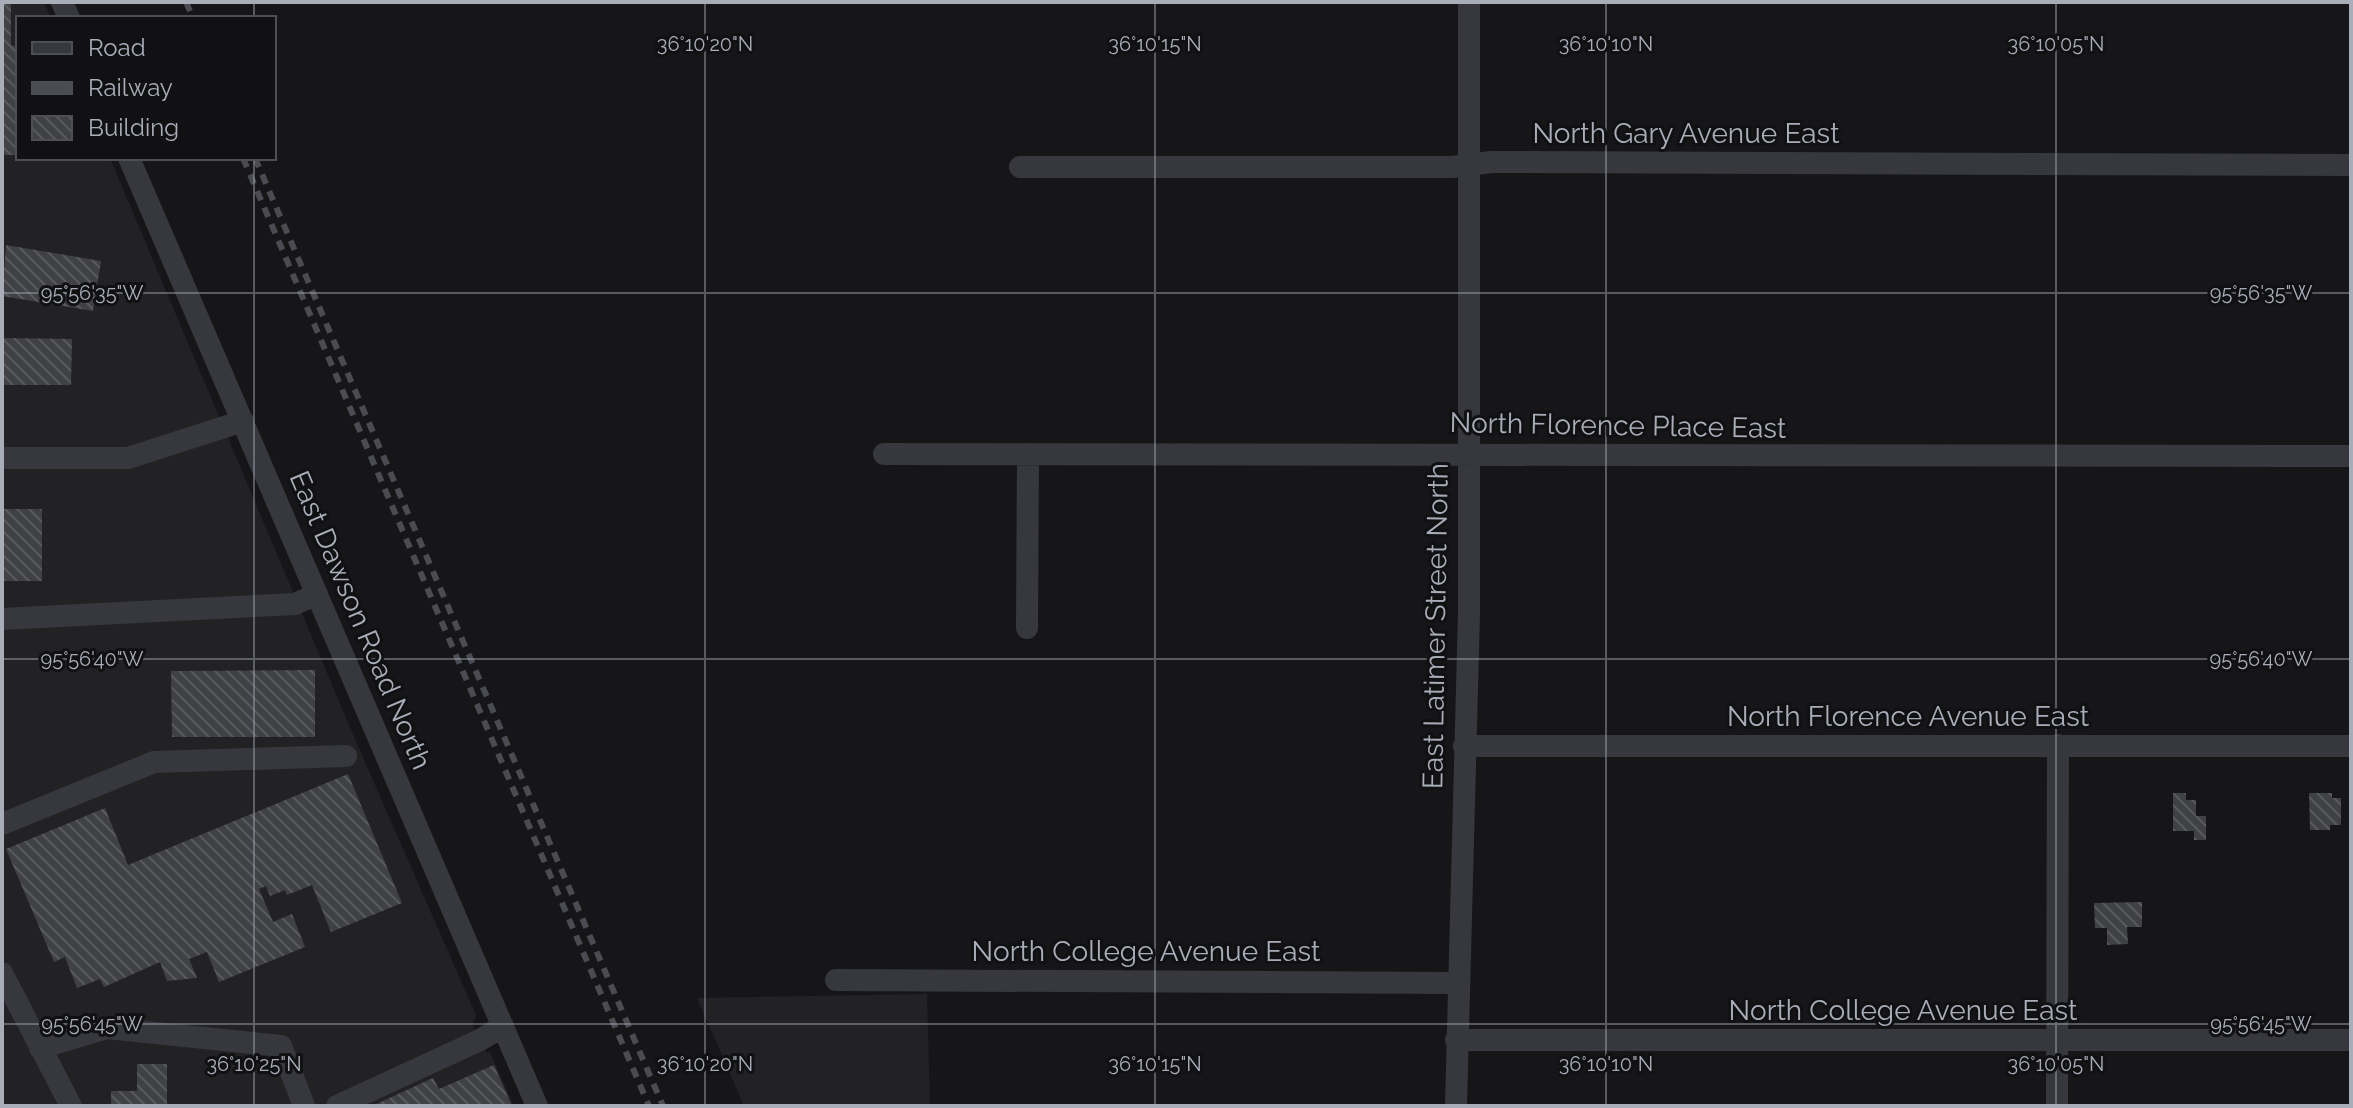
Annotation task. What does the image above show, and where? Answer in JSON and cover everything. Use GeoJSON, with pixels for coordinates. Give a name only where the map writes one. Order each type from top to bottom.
{"type":"FeatureCollection","features":[{"type":"Feature","properties":{"kind":"street","name":"East Latimer Street North"},"geometry":{"type":"LineString","coordinates":[[1456,1106],[1468,456],[1469,2]]}},
{"type":"Feature","properties":{"kind":"street","name":"East Dawson Road North"},"geometry":{"type":"LineString","coordinates":[[130,160],[537,1106]]}},
{"type":"Feature","properties":{"kind":"street","name":"North Gary Avenue East"},"geometry":{"type":"LineString","coordinates":[[1020,167],[2351,165]]}},
{"type":"Feature","properties":{"kind":"street"},"geometry":{"type":"LineString","coordinates":[[2,458],[128,458],[243,421]]}},
{"type":"Feature","properties":{"kind":"street","name":"North Florence Place East"},"geometry":{"type":"LineString","coordinates":[[884,454],[2351,456]]}},
{"type":"Feature","properties":{"kind":"street"},"geometry":{"type":"LineString","coordinates":[[1027,628],[1028,454]]}},
{"type":"Feature","properties":{"kind":"street"},"geometry":{"type":"LineString","coordinates":[[2,619],[295,604],[317,594]]}},
{"type":"Feature","properties":{"kind":"street"},"geometry":{"type":"LineString","coordinates":[[2057,1106],[2058,745]]}},
{"type":"Feature","properties":{"kind":"street","name":"North Florence Avenue East"},"geometry":{"type":"LineString","coordinates":[[1464,746],[2351,746]]}},
{"type":"Feature","properties":{"kind":"street"},"geometry":{"type":"LineString","coordinates":[[2,824],[154,762],[346,756]]}},
{"type":"Feature","properties":{"kind":"street"},"geometry":{"type":"LineString","coordinates":[[2,973],[71,1106]]}},
{"type":"Feature","properties":{"kind":"street","name":"North College Avenue East"},"geometry":{"type":"LineString","coordinates":[[836,980],[1456,983]]}},
{"type":"Feature","properties":{"kind":"street"},"geometry":{"type":"LineString","coordinates":[[337,1106],[480,1040],[503,1026]]}},
{"type":"Feature","properties":{"kind":"street"},"geometry":{"type":"LineString","coordinates":[[40,1048],[107,1028],[281,1046],[304,1106]]}},
{"type":"Feature","properties":{"kind":"street","name":"North College Avenue East"},"geometry":{"type":"LineString","coordinates":[[1456,1040],[2351,1040]]}},
{"type":"Feature","properties":{"kind":"shaded area"},"geometry":{"type":"Polygon","coordinates":[[[2,2],[44,2],[50,16],[16,16],[16,160],[111,160],[355,739],[476,1015],[473,1025],[487,1053],[490,1052],[514,1106],[2,1106],[2,2]]]}},
{"type":"Feature","properties":{"kind":"shaded area"},"geometry":{"type":"Polygon","coordinates":[[[927,994],[930,1106],[744,1106],[697,998],[927,994]]]}},
{"type":"Feature","properties":{"kind":"building"},"geometry":{"type":"Polygon","coordinates":[[[2,2],[11,2],[11,45],[16,46],[16,155],[2,155],[2,2]]]}},
{"type":"Feature","properties":{"kind":"building"},"geometry":{"type":"Polygon","coordinates":[[[6,245],[101,261],[93,311],[2,296],[6,245]]]}},
{"type":"Feature","properties":{"kind":"building"},"geometry":{"type":"Polygon","coordinates":[[[2,338],[72,339],[71,385],[2,385],[2,338]]]}},
{"type":"Feature","properties":{"kind":"building"},"geometry":{"type":"Polygon","coordinates":[[[2,509],[42,509],[42,581],[2,581],[2,509]]]}},
{"type":"Feature","properties":{"kind":"building"},"geometry":{"type":"Polygon","coordinates":[[[315,670],[315,737],[172,737],[171,671],[315,670]]]}},
{"type":"Feature","properties":{"kind":"building"},"geometry":{"type":"Polygon","coordinates":[[[348,774],[402,903],[331,932],[312,885],[287,895],[285,890],[270,896],[266,886],[259,889],[273,922],[292,914],[305,947],[219,982],[207,952],[189,959],[197,978],[167,981],[160,962],[104,987],[100,979],[77,988],[65,957],[54,962],[6,849],[105,808],[128,865],[348,774]]]}},
{"type":"Feature","properties":{"kind":"building"},"geometry":{"type":"Polygon","coordinates":[[[2173,793],[2186,793],[2186,800],[2196,800],[2196,816],[2206,816],[2206,840],[2194,840],[2194,831],[2173,831],[2173,793]]]}},
{"type":"Feature","properties":{"kind":"building"},"geometry":{"type":"Polygon","coordinates":[[[2309,793],[2332,793],[2332,798],[2341,798],[2341,825],[2330,825],[2330,830],[2310,830],[2309,793]]]}},
{"type":"Feature","properties":{"kind":"building"},"geometry":{"type":"Polygon","coordinates":[[[2142,902],[2142,927],[2127,927],[2128,944],[2107,945],[2107,928],[2095,928],[2094,903],[2142,902]]]}},
{"type":"Feature","properties":{"kind":"building"},"geometry":{"type":"Polygon","coordinates":[[[137,1064],[167,1064],[167,1106],[111,1106],[111,1091],[137,1091],[137,1064]]]}},
{"type":"Feature","properties":{"kind":"building"},"geometry":{"type":"Polygon","coordinates":[[[494,1065],[512,1106],[372,1106],[433,1078],[439,1089],[494,1065]]]}},
{"type":"Feature","properties":{"kind":"railway"},"geometry":{"type":"LineString","coordinates":[[186,2],[192,16]]}},
{"type":"Feature","properties":{"kind":"railway"},"geometry":{"type":"LineString","coordinates":[[244,160],[649,1106]]}},
{"type":"Feature","properties":{"kind":"railway"},"geometry":{"type":"LineString","coordinates":[[256,160],[663,1106]]}}]}
